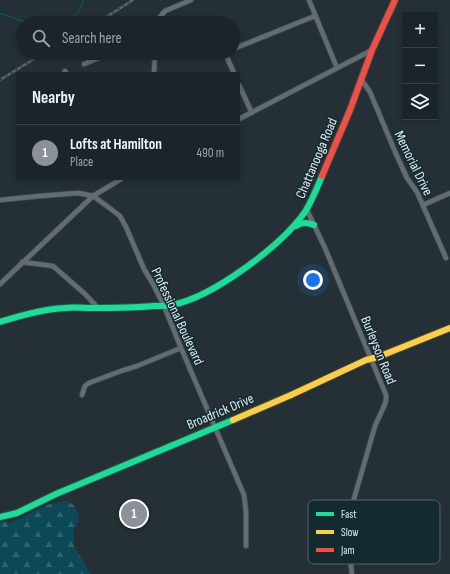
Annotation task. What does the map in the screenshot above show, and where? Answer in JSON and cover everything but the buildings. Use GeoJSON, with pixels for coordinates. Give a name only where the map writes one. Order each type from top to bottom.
{"type":"FeatureCollection","features":[{"type":"Feature","properties":{"kind":"main road","name":"Chattanooga Road"},"geometry":{"type":"LineString","coordinates":[[0,322],[32,312],[62,308],[134,308],[172,305],[200,295],[222,283],[271,248],[307,210],[350,110],[372,50],[395,0]]}},
{"type":"Feature","properties":{"kind":"main road"},"geometry":{"type":"LineString","coordinates":[[292,227],[303,222],[308,222],[314,225]]}},
{"type":"Feature","properties":{"kind":"main road","name":"Broadrick Drive"},"geometry":{"type":"LineString","coordinates":[[0,517],[17,513],[215,426],[291,395],[366,360],[378,357],[450,328]]}},
{"type":"Feature","properties":{"kind":"street"},"geometry":{"type":"LineString","coordinates":[[161,16],[165,11],[191,0]]}},
{"type":"Feature","properties":{"kind":"street"},"geometry":{"type":"LineString","coordinates":[[309,0],[337,68]]}},
{"type":"Feature","properties":{"kind":"street"},"geometry":{"type":"LineString","coordinates":[[240,47],[315,16]]}},
{"type":"Feature","properties":{"kind":"street"},"geometry":{"type":"LineString","coordinates":[[240,119],[372,50]]}},
{"type":"Feature","properties":{"kind":"street"},"geometry":{"type":"LineString","coordinates":[[84,64],[94,60]]}},
{"type":"Feature","properties":{"kind":"street"},"geometry":{"type":"LineString","coordinates":[[154,72],[155,60]]}},
{"type":"Feature","properties":{"kind":"street"},"geometry":{"type":"LineString","coordinates":[[228,60],[234,72]]}},
{"type":"Feature","properties":{"kind":"street","name":"Memorial Drive"},"geometry":{"type":"LineString","coordinates":[[361,79],[370,92],[404,171],[417,192],[446,258]]}},
{"type":"Feature","properties":{"kind":"street"},"geometry":{"type":"LineString","coordinates":[[240,87],[252,113]]}},
{"type":"Feature","properties":{"kind":"street"},"geometry":{"type":"LineString","coordinates":[[0,284],[93,196],[119,180]]}},
{"type":"Feature","properties":{"kind":"street","name":"Professional Boulevard"},"geometry":{"type":"LineString","coordinates":[[0,200],[78,193],[93,196],[120,216],[144,269],[164,306],[244,495],[246,512],[246,546]]}},
{"type":"Feature","properties":{"kind":"street"},"geometry":{"type":"LineString","coordinates":[[423,205],[450,193]]}},
{"type":"Feature","properties":{"kind":"street","name":"Burleyson Road"},"geometry":{"type":"LineString","coordinates":[[307,210],[386,395],[386,400],[375,426],[354,500]]}},
{"type":"Feature","properties":{"kind":"street"},"geometry":{"type":"LineString","coordinates":[[22,262],[53,266],[85,294],[98,308]]}},
{"type":"Feature","properties":{"kind":"street"},"geometry":{"type":"LineString","coordinates":[[82,395],[85,386],[89,383],[181,348]]}},
{"type":"Feature","properties":{"kind":"street","name":"Burleyson Road"},"geometry":{"type":"LineString","coordinates":[[351,564],[352,574]]}},
{"type":"Feature","properties":{"kind":"green space"},"geometry":{"type":"Polygon","coordinates":[[[66,501],[74,505],[79,516],[78,522],[74,529],[74,546],[91,574],[0,574],[0,521],[10,523],[50,504],[66,501]]]}},
{"type":"Feature","properties":{"kind":"waterway"},"geometry":{"type":"LineString","coordinates":[[75,16],[84,0]]}},
{"type":"Feature","properties":{"kind":"waterway"},"geometry":{"type":"LineString","coordinates":[[0,14],[16,19]]}},
{"type":"Feature","properties":{"kind":"railway"},"geometry":{"type":"LineString","coordinates":[[108,16],[133,0]]}},
{"type":"Feature","properties":{"kind":"railway"},"geometry":{"type":"LineString","coordinates":[[0,80],[33,60]]}},
{"type":"Feature","properties":{"kind":"traffic: fast"},"geometry":{"type":"LineString","coordinates":[[0,322],[32,313],[57,309],[122,308],[170,305],[189,300],[207,292],[245,268],[280,240],[305,212],[322,176]]}},
{"type":"Feature","properties":{"kind":"traffic: fast"},"geometry":{"type":"LineString","coordinates":[[296,226],[305,223],[314,225]]}},
{"type":"Feature","properties":{"kind":"traffic: fast"},"geometry":{"type":"LineString","coordinates":[[0,517],[17,513],[56,494],[233,420]]}},
{"type":"Feature","properties":{"kind":"traffic: slow"},"geometry":{"type":"LineString","coordinates":[[233,420],[366,360],[378,357],[450,328]]}},
{"type":"Feature","properties":{"kind":"traffic: jam"},"geometry":{"type":"LineString","coordinates":[[322,176],[350,110],[372,50],[395,0]]}},
{"type":"Feature","properties":{"kind":"place","name":"Lofts at Hamilton"},"geometry":{"type":"Point","coordinates":[134,514]}}]}
